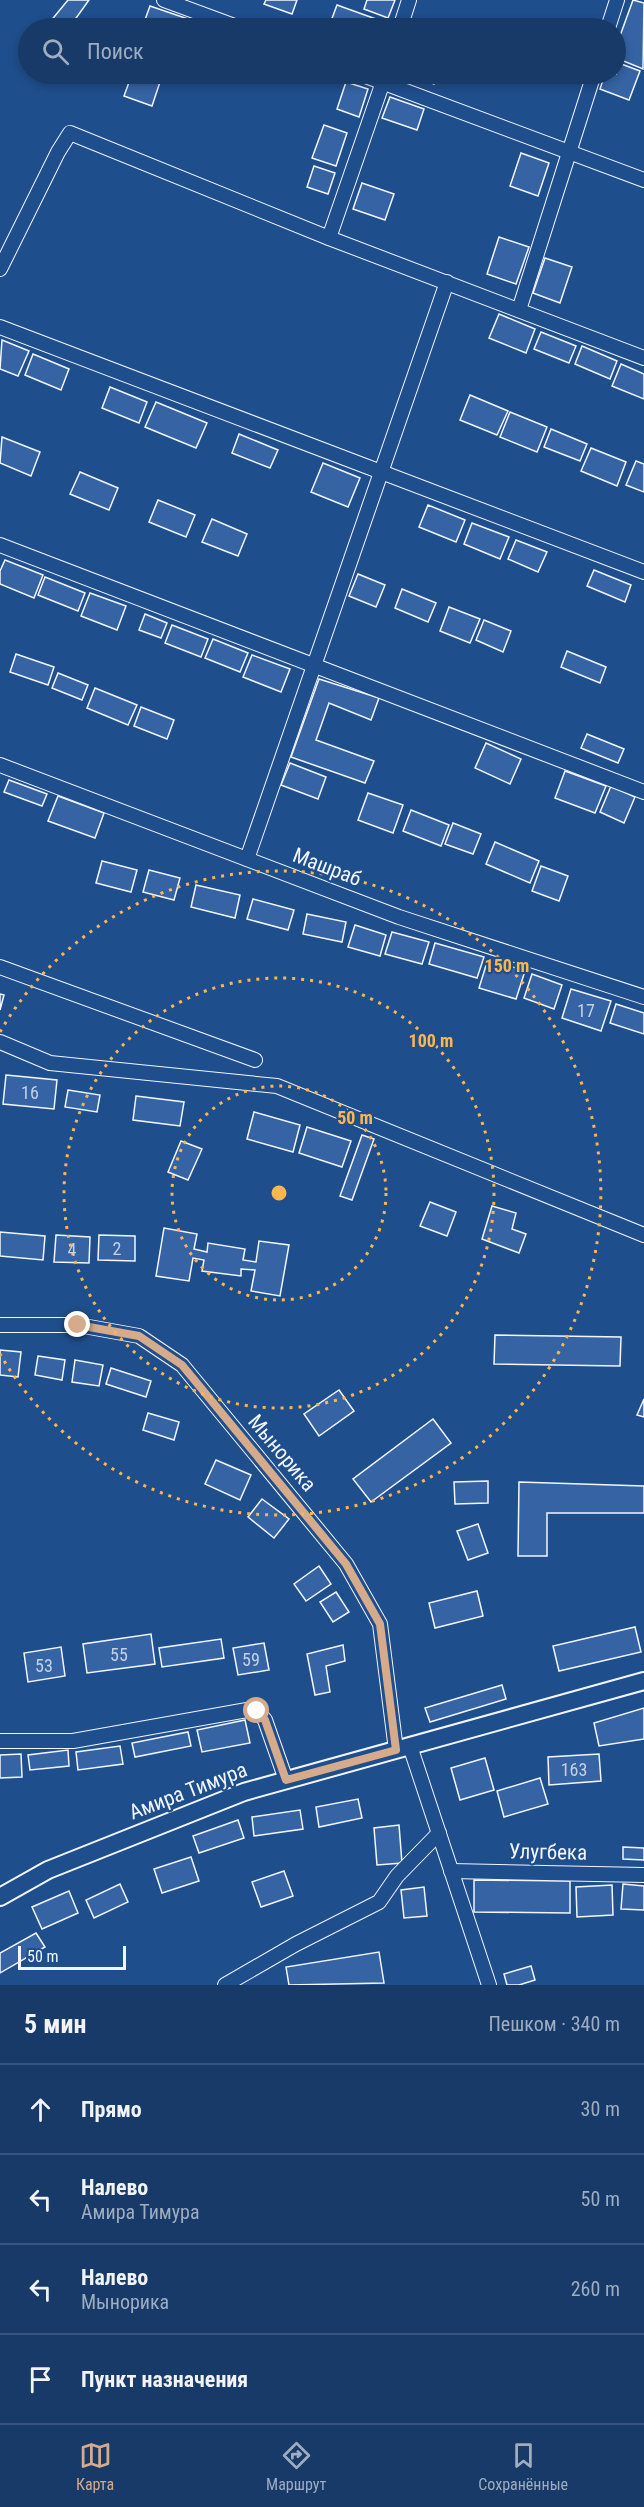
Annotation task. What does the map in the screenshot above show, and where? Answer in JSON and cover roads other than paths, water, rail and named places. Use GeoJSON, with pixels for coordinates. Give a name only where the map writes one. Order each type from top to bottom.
{"type":"FeatureCollection","features":[{"type":"Feature","properties":{"kind":"street"},"geometry":{"type":"LineString","coordinates":[[164,0],[197,6],[220,18]]}},
{"type":"Feature","properties":{"kind":"street"},"geometry":{"type":"LineString","coordinates":[[403,18],[409,0]]}},
{"type":"Feature","properties":{"kind":"street"},"geometry":{"type":"LineString","coordinates":[[611,18],[617,0]]}},
{"type":"Feature","properties":{"kind":"street"},"geometry":{"type":"LineString","coordinates":[[329,238],[383,84]]}},
{"type":"Feature","properties":{"kind":"street"},"geometry":{"type":"LineString","coordinates":[[400,84],[644,180]]}},
{"type":"Feature","properties":{"kind":"street"},"geometry":{"type":"LineString","coordinates":[[519,310],[591,84]]}},
{"type":"Feature","properties":{"kind":"street"},"geometry":{"type":"LineString","coordinates":[[0,269],[57,152],[70,133],[329,238],[644,358]]}},
{"type":"Feature","properties":{"kind":"street"},"geometry":{"type":"LineString","coordinates":[[247,859],[447,282]]}},
{"type":"Feature","properties":{"kind":"street"},"geometry":{"type":"LineString","coordinates":[[0,327],[644,572]]}},
{"type":"Feature","properties":{"kind":"street"},"geometry":{"type":"LineString","coordinates":[[0,545],[644,792]]}},
{"type":"Feature","properties":{"kind":"street","name":"Машраб"},"geometry":{"type":"LineString","coordinates":[[0,765],[399,917],[644,997]]}},
{"type":"Feature","properties":{"kind":"street"},"geometry":{"type":"LineString","coordinates":[[0,967],[255,1060]]}},
{"type":"Feature","properties":{"kind":"street"},"geometry":{"type":"LineString","coordinates":[[0,1042],[50,1063],[277,1086],[644,1235]]}},
{"type":"Feature","properties":{"kind":"street","name":"Мынорика"},"geometry":{"type":"LineString","coordinates":[[0,1325],[78,1325],[139,1336],[182,1365],[346,1564],[380,1624],[403,1748]]}},
{"type":"Feature","properties":{"kind":"street","name":"Амира Тимура"},"geometry":{"type":"LineString","coordinates":[[0,1898],[48,1870],[244,1792],[644,1681]]}},
{"type":"Feature","properties":{"kind":"street"},"geometry":{"type":"LineString","coordinates":[[0,1740],[73,1741],[247,1710],[257,1711],[265,1720],[286,1780]]}},
{"type":"Feature","properties":{"kind":"street"},"geometry":{"type":"LineString","coordinates":[[403,1748],[439,1833],[489,1985]]}},
{"type":"Feature","properties":{"kind":"street"},"geometry":{"type":"LineString","coordinates":[[225,1985],[296,1944],[379,1902],[397,1875],[439,1833]]}},
{"type":"Feature","properties":{"kind":"street","name":"Улугбека"},"geometry":{"type":"LineString","coordinates":[[451,1871],[644,1875]]}}]}
